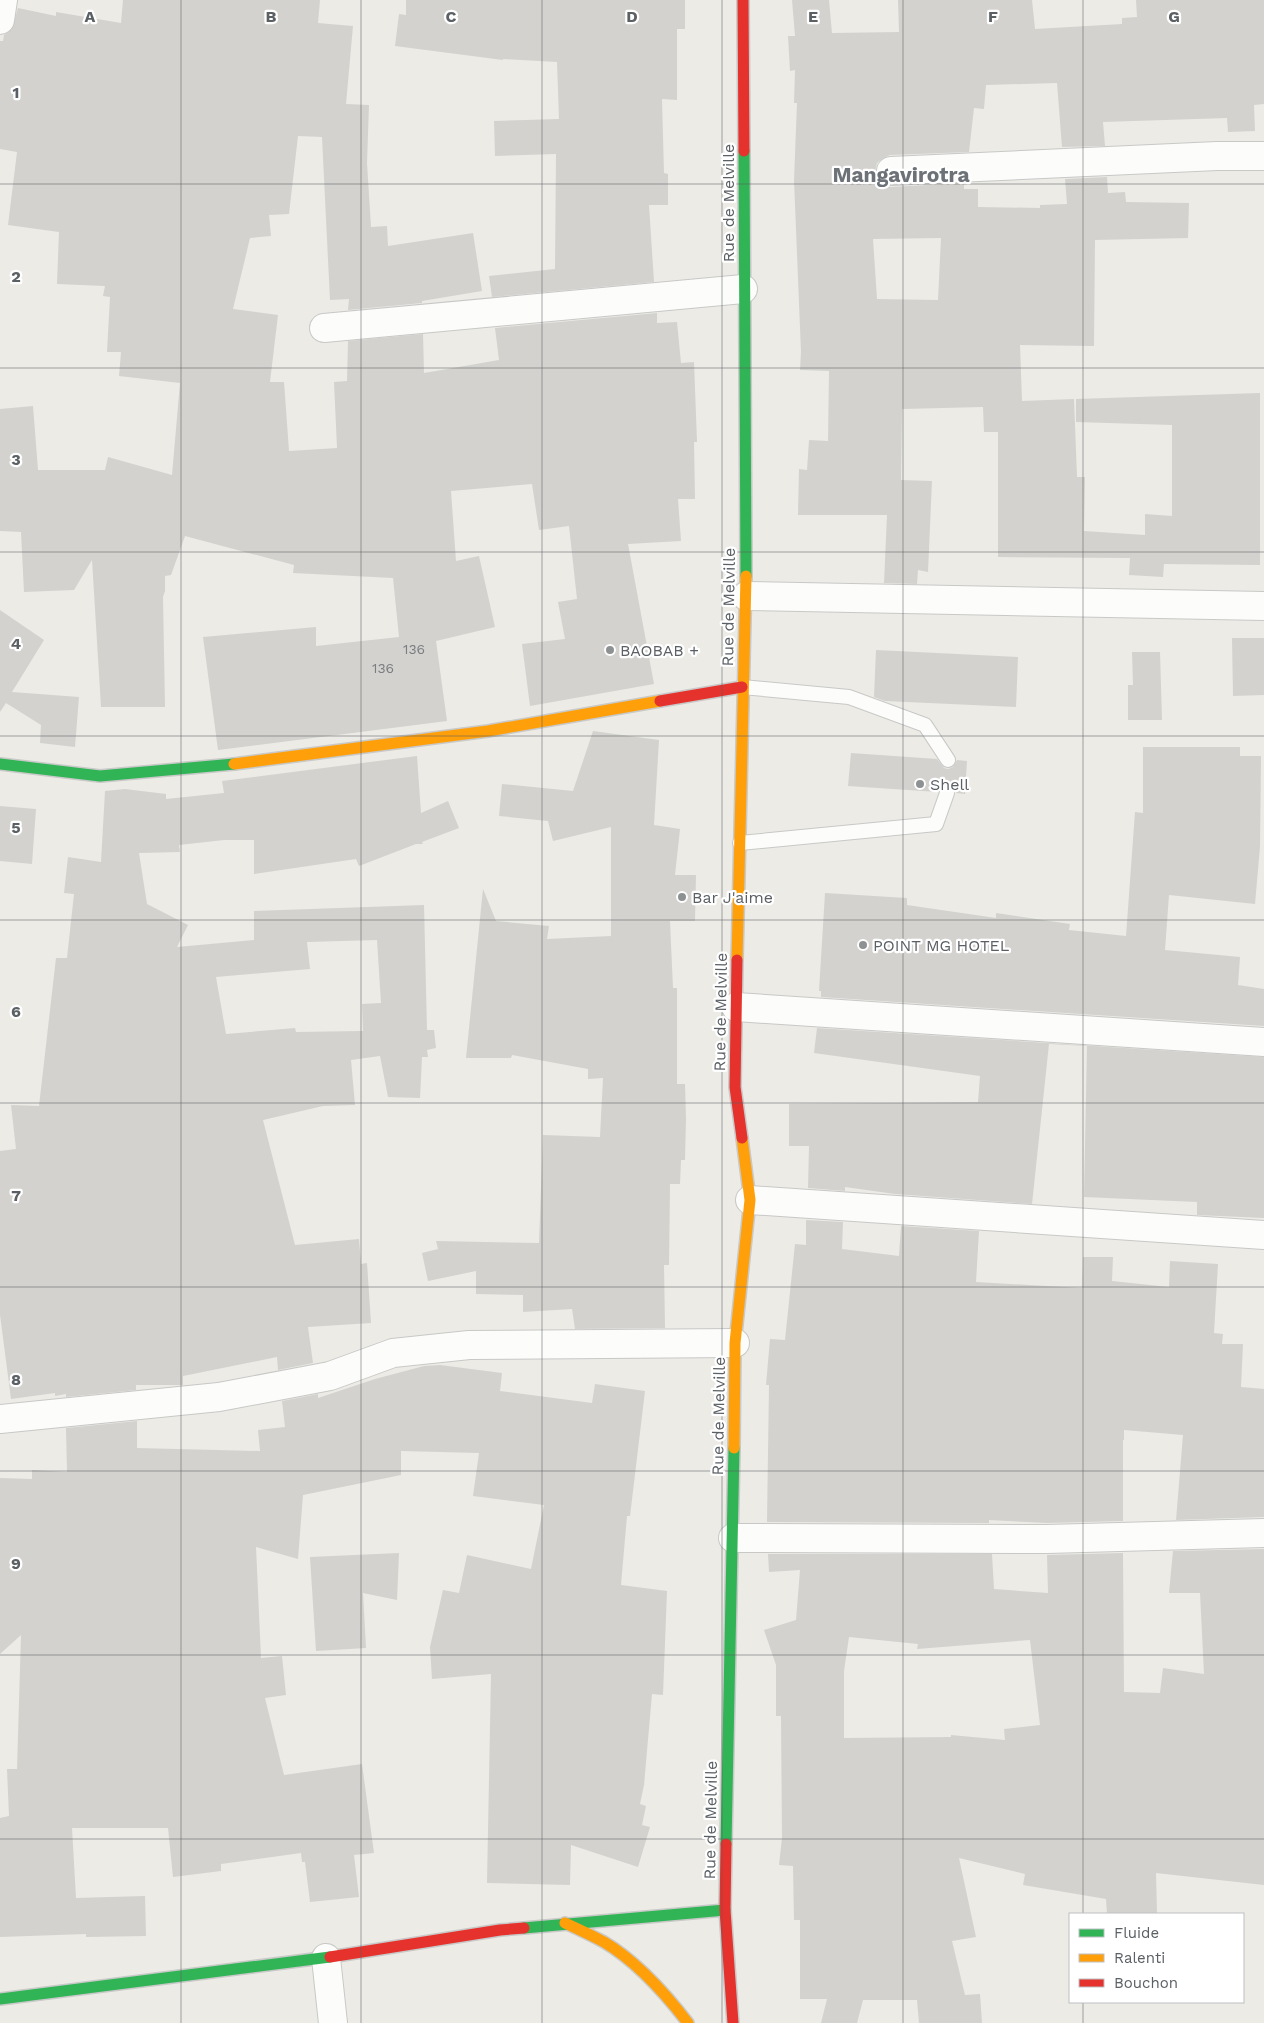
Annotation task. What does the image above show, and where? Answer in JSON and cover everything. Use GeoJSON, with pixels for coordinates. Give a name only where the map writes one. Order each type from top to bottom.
{"type":"FeatureCollection","features":[{"type":"Feature","properties":{"kind":"main road","name":"Rue de Melville"},"geometry":{"type":"LineString","coordinates":[[732,2023],[725,1910],[734,1538],[735,1343],[750,1200],[735,1087],[742,687],[746,596],[743,0]]}},
{"type":"Feature","properties":{"kind":"main road"},"geometry":{"type":"LineString","coordinates":[[0,764],[100,776],[246,764],[488,732],[742,687]]}},
{"type":"Feature","properties":{"kind":"main road"},"geometry":{"type":"LineString","coordinates":[[0,2000],[326,1958],[500,1930],[725,1910]]}},
{"type":"Feature","properties":{"kind":"main road"},"geometry":{"type":"LineString","coordinates":[[565,1923],[605,1943],[638,1970],[681,2013],[688,2023]]}},
{"type":"Feature","properties":{"kind":"street"},"geometry":{"type":"LineString","coordinates":[[0,20],[3,0]]}},
{"type":"Feature","properties":{"kind":"street"},"geometry":{"type":"LineString","coordinates":[[890,171],[1218,156],[1264,156]]}},
{"type":"Feature","properties":{"kind":"street"},"geometry":{"type":"LineString","coordinates":[[324,328],[743,289]]}},
{"type":"Feature","properties":{"kind":"street"},"geometry":{"type":"LineString","coordinates":[[746,596],[1264,606]]}},
{"type":"Feature","properties":{"kind":"street"},"geometry":{"type":"LineString","coordinates":[[736,1007],[1264,1042]]}},
{"type":"Feature","properties":{"kind":"street"},"geometry":{"type":"LineString","coordinates":[[750,1200],[1264,1235]]}},
{"type":"Feature","properties":{"kind":"street"},"geometry":{"type":"LineString","coordinates":[[0,1419],[218,1397],[330,1376],[393,1353],[469,1345],[735,1343]]}},
{"type":"Feature","properties":{"kind":"street"},"geometry":{"type":"LineString","coordinates":[[734,1538],[1047,1539],[1264,1533]]}},
{"type":"Feature","properties":{"kind":"street"},"geometry":{"type":"LineString","coordinates":[[326,1958],[333,2023]]}},
{"type":"Feature","properties":{"kind":"lane"},"geometry":{"type":"LineString","coordinates":[[742,687],[849,697],[925,725],[948,760]]}},
{"type":"Feature","properties":{"kind":"lane"},"geometry":{"type":"LineString","coordinates":[[740,843],[936,824],[947,793]]}},
{"type":"Feature","properties":{"kind":"building"},"geometry":{"type":"Polygon","coordinates":[[[123,0],[320,0],[318,23],[353,26],[346,104],[369,105],[367,163],[371,227],[387,226],[388,246],[473,233],[482,291],[422,301],[422,303],[348,310],[349,299],[330,300],[322,137],[298,136],[289,214],[269,215],[271,236],[250,238],[233,309],[278,315],[270,382],[284,382],[289,451],[337,448],[334,382],[347,381],[348,341],[423,334],[424,373],[499,360],[495,328],[657,313],[657,323],[677,322],[681,363],[694,362],[697,442],[694,442],[695,499],[678,499],[681,541],[628,544],[654,684],[530,706],[522,644],[565,639],[558,602],[577,599],[569,526],[539,530],[532,484],[451,491],[456,561],[479,556],[495,627],[436,641],[447,721],[218,750],[203,637],[316,627],[316,646],[399,637],[393,578],[293,573],[294,565],[185,536],[171,575],[165,576],[163,597],[165,707],[101,707],[92,560],[74,590],[24,592],[21,532],[0,531],[0,409],[33,406],[38,470],[105,470],[108,457],[172,475],[180,383],[119,376],[121,352],[107,352],[110,297],[103,296],[105,286],[57,284],[59,232],[8,225],[17,152],[0,149],[0,41],[3,41],[4,35],[12,29],[18,8],[56,16],[56,12],[121,23],[123,0]]]}},
{"type":"Feature","properties":{"kind":"building"},"geometry":{"type":"Polygon","coordinates":[[[406,0],[685,0],[685,29],[677,29],[677,100],[662,99],[664,173],[668,174],[668,205],[649,205],[654,282],[492,297],[489,276],[555,269],[556,154],[495,156],[494,121],[559,119],[557,62],[503,60],[395,46],[399,14],[406,15],[406,0]]]}},
{"type":"Feature","properties":{"kind":"building"},"geometry":{"type":"Polygon","coordinates":[[[792,0],[829,0],[832,33],[899,32],[898,0],[1032,0],[1035,29],[1122,24],[1122,18],[1137,17],[1136,0],[1264,0],[1264,104],[1254,105],[1255,131],[1228,132],[1227,118],[1103,122],[1105,146],[1062,147],[1057,83],[986,85],[984,109],[974,108],[969,152],[890,155],[877,163],[875,171],[878,180],[883,185],[891,187],[964,183],[964,189],[978,189],[978,207],[1040,208],[1040,205],[1067,204],[1065,179],[1107,177],[1108,193],[1125,192],[1126,202],[1189,203],[1188,238],[1095,240],[1094,346],[1020,345],[1022,401],[1074,399],[1077,477],[1085,477],[1084,531],[1145,535],[1145,514],[1172,516],[1172,425],[1076,422],[1076,399],[1260,393],[1260,565],[1164,564],[1163,577],[1129,575],[1130,558],[998,557],[998,432],[984,432],[983,407],[902,409],[901,480],[932,481],[928,572],[918,570],[917,584],[884,583],[887,515],[798,515],[799,469],[807,470],[809,440],[828,441],[829,371],[800,370],[801,352],[794,180],[797,103],[794,103],[795,70],[790,71],[788,36],[795,36],[792,0]],[[941,238],[873,239],[877,299],[938,300],[941,238]]]}},
{"type":"Feature","properties":{"kind":"building"},"geometry":{"type":"Polygon","coordinates":[[[0,610],[44,640],[12,692],[79,697],[75,747],[40,743],[41,725],[6,703],[0,712],[0,610]]]}},
{"type":"Feature","properties":{"kind":"building"},"geometry":{"type":"Polygon","coordinates":[[[1232,638],[1264,638],[1264,695],[1233,696],[1232,638]]]}},
{"type":"Feature","properties":{"kind":"building"},"geometry":{"type":"Polygon","coordinates":[[[876,650],[1018,657],[1016,707],[885,701],[874,697],[876,650]]]}},
{"type":"Feature","properties":{"kind":"building"},"geometry":{"type":"Polygon","coordinates":[[[1132,652],[1160,652],[1162,720],[1128,720],[1128,685],[1133,685],[1132,652]]]}},
{"type":"Feature","properties":{"kind":"building"},"geometry":{"type":"Polygon","coordinates":[[[593,731],[659,740],[654,825],[680,829],[675,875],[696,875],[695,921],[670,921],[673,988],[677,988],[677,1084],[685,1084],[686,1118],[685,1160],[681,1160],[680,1184],[670,1184],[669,1265],[664,1265],[665,1328],[575,1329],[572,1309],[523,1312],[523,1295],[476,1294],[476,1271],[428,1281],[422,1253],[438,1249],[436,1241],[539,1243],[543,1135],[600,1137],[603,1078],[588,1079],[588,1069],[512,1055],[511,1058],[466,1058],[483,889],[496,921],[549,926],[547,939],[611,936],[611,827],[553,841],[548,821],[499,816],[502,784],[573,791],[593,731]]]}},
{"type":"Feature","properties":{"kind":"building"},"geometry":{"type":"Polygon","coordinates":[[[1143,747],[1240,747],[1240,756],[1261,756],[1260,847],[1255,904],[1169,895],[1165,950],[1240,957],[1238,985],[1264,989],[1264,1026],[821,997],[821,991],[819,991],[825,893],[907,898],[907,905],[996,918],[996,913],[1070,924],[1069,930],[1126,936],[1135,812],[1143,813],[1143,747]]]}},
{"type":"Feature","properties":{"kind":"building"},"geometry":{"type":"Polygon","coordinates":[[[851,753],[937,759],[944,768],[948,769],[953,767],[957,760],[967,761],[965,794],[956,793],[953,787],[946,784],[938,792],[848,786],[851,753]]]}},
{"type":"Feature","properties":{"kind":"building"},"geometry":{"type":"Polygon","coordinates":[[[417,756],[421,813],[448,801],[459,828],[422,842],[423,844],[416,844],[359,866],[356,859],[254,874],[254,840],[224,840],[179,845],[180,852],[139,853],[147,904],[188,925],[177,947],[254,940],[254,911],[424,905],[427,1030],[434,1030],[436,1048],[427,1050],[428,1057],[422,1057],[420,1098],[388,1097],[380,1056],[351,1060],[355,1105],[323,1106],[263,1120],[295,1245],[359,1239],[361,1264],[367,1263],[371,1323],[308,1327],[313,1363],[278,1370],[277,1357],[183,1376],[183,1385],[136,1385],[136,1390],[66,1397],[66,1394],[55,1396],[55,1393],[11,1399],[0,1315],[0,1151],[16,1149],[11,1105],[39,1106],[56,958],[67,958],[74,894],[64,893],[68,857],[101,862],[105,791],[125,789],[166,794],[166,799],[224,793],[222,781],[417,756]],[[377,940],[307,942],[310,969],[216,977],[226,1034],[295,1028],[296,1032],[363,1031],[362,1004],[381,1003],[377,940]]]}},
{"type":"Feature","properties":{"kind":"building"},"geometry":{"type":"Polygon","coordinates":[[[0,806],[36,809],[32,864],[0,861],[0,806]]]}},
{"type":"Feature","properties":{"kind":"building"},"geometry":{"type":"Polygon","coordinates":[[[817,1028],[1264,1057],[1264,1218],[1197,1215],[1197,1202],[1084,1197],[1087,1046],[1049,1044],[1032,1204],[895,1194],[845,1187],[845,1191],[808,1188],[809,1146],[789,1146],[789,1104],[978,1102],[980,1076],[814,1053],[817,1028]]]}},
{"type":"Feature","properties":{"kind":"building"},"geometry":{"type":"Polygon","coordinates":[[[806,1220],[843,1222],[842,1249],[899,1256],[901,1226],[979,1231],[976,1282],[1082,1288],[1083,1257],[1113,1257],[1112,1281],[1169,1287],[1170,1261],[1218,1264],[1214,1333],[1223,1334],[1222,1344],[1243,1344],[1241,1387],[1264,1389],[1264,1517],[1176,1520],[1183,1435],[1124,1430],[1123,1521],[1047,1523],[989,1520],[989,1523],[767,1522],[769,1385],[766,1385],[770,1339],[785,1340],[795,1244],[806,1245],[806,1220]]]}},
{"type":"Feature","properties":{"kind":"building"},"geometry":{"type":"Polygon","coordinates":[[[440,1365],[502,1373],[500,1391],[592,1403],[595,1384],[645,1391],[630,1516],[627,1516],[621,1585],[667,1591],[663,1695],[652,1694],[644,1785],[640,1804],[646,1806],[642,1825],[650,1827],[638,1867],[571,1845],[570,1885],[487,1883],[491,1674],[432,1679],[430,1647],[443,1590],[459,1593],[467,1555],[531,1569],[544,1505],[473,1496],[479,1453],[401,1451],[401,1475],[303,1495],[298,1559],[256,1547],[261,1658],[282,1656],[286,1695],[265,1698],[284,1775],[362,1764],[374,1853],[354,1855],[359,1897],[310,1902],[305,1862],[302,1862],[301,1853],[221,1864],[221,1871],[173,1877],[168,1828],[72,1828],[76,1898],[145,1896],[146,1936],[86,1937],[86,1934],[0,1937],[0,1818],[9,1816],[7,1769],[17,1769],[21,1635],[0,1654],[0,1478],[32,1479],[32,1470],[67,1472],[66,1428],[137,1421],[137,1448],[260,1451],[258,1430],[285,1427],[282,1401],[318,1394],[318,1398],[375,1379],[424,1366],[440,1365]]]}},
{"type":"Feature","properties":{"kind":"building"},"geometry":{"type":"Polygon","coordinates":[[[1264,1549],[1264,1885],[1156,1873],[1157,1913],[1107,1913],[1106,1899],[1023,1885],[1025,1874],[959,1858],[976,1937],[952,1941],[965,1995],[980,1994],[982,2023],[919,2023],[917,2000],[863,2000],[857,2023],[821,2023],[827,1999],[800,1999],[800,1920],[794,1920],[793,1866],[779,1865],[782,1838],[781,1716],[776,1716],[776,1665],[764,1630],[796,1620],[800,1570],[769,1572],[768,1554],[992,1554],[994,1589],[1048,1593],[1047,1555],[1123,1553],[1124,1692],[1160,1693],[1163,1668],[1204,1674],[1200,1593],[1169,1593],[1173,1551],[1264,1549]],[[849,1637],[844,1671],[844,1738],[951,1737],[951,1735],[1005,1740],[1004,1729],[1040,1725],[1030,1640],[917,1649],[918,1644],[849,1637]]]}},
{"type":"Feature","properties":{"kind":"building"},"geometry":{"type":"Polygon","coordinates":[[[399,1553],[397,1600],[363,1593],[366,1648],[316,1651],[310,1557],[399,1553]]]}},
{"type":"Feature","properties":{"kind":"traffic: fast"},"geometry":{"type":"LineString","coordinates":[[744,151],[746,576]]}},
{"type":"Feature","properties":{"kind":"traffic: fast"},"geometry":{"type":"LineString","coordinates":[[0,764],[100,776],[234,764]]}},
{"type":"Feature","properties":{"kind":"traffic: fast"},"geometry":{"type":"LineString","coordinates":[[726,1844],[734,1448]]}},
{"type":"Feature","properties":{"kind":"traffic: fast"},"geometry":{"type":"LineString","coordinates":[[524,1928],[725,1910]]}},
{"type":"Feature","properties":{"kind":"traffic: fast"},"geometry":{"type":"LineString","coordinates":[[0,1999],[330,1957]]}},
{"type":"Feature","properties":{"kind":"traffic: slow"},"geometry":{"type":"LineString","coordinates":[[737,960],[746,576]]}},
{"type":"Feature","properties":{"kind":"traffic: slow"},"geometry":{"type":"LineString","coordinates":[[234,764],[488,731],[660,701]]}},
{"type":"Feature","properties":{"kind":"traffic: slow"},"geometry":{"type":"LineString","coordinates":[[734,1448],[735,1343],[750,1200],[742,1138]]}},
{"type":"Feature","properties":{"kind":"traffic: slow"},"geometry":{"type":"LineString","coordinates":[[565,1923],[604,1942],[627,1958],[660,1989],[688,2023]]}},
{"type":"Feature","properties":{"kind":"traffic: jam"},"geometry":{"type":"LineString","coordinates":[[743,0],[744,151]]}},
{"type":"Feature","properties":{"kind":"traffic: jam"},"geometry":{"type":"LineString","coordinates":[[660,701],[742,687]]}},
{"type":"Feature","properties":{"kind":"traffic: jam"},"geometry":{"type":"LineString","coordinates":[[737,960],[735,1087],[742,1138]]}},
{"type":"Feature","properties":{"kind":"traffic: jam"},"geometry":{"type":"LineString","coordinates":[[726,1844],[725,1910],[733,2023]]}},
{"type":"Feature","properties":{"kind":"traffic: jam"},"geometry":{"type":"LineString","coordinates":[[330,1957],[500,1930],[524,1928]]}},
{"type":"Feature","properties":{"kind":"place","name":"BAOBAB +"},"geometry":{"type":"Point","coordinates":[610,650]}},
{"type":"Feature","properties":{"kind":"place","name":"Shell"},"geometry":{"type":"Point","coordinates":[920,784]}},
{"type":"Feature","properties":{"kind":"place","name":"Bar J'aime"},"geometry":{"type":"Point","coordinates":[682,897]}},
{"type":"Feature","properties":{"kind":"place","name":"POINT MG HOTEL"},"geometry":{"type":"Point","coordinates":[863,945]}},
{"type":"Feature","properties":{"kind":"district","name":"Mangavirotra"},"geometry":{"type":"Point","coordinates":[901,175]}}]}
